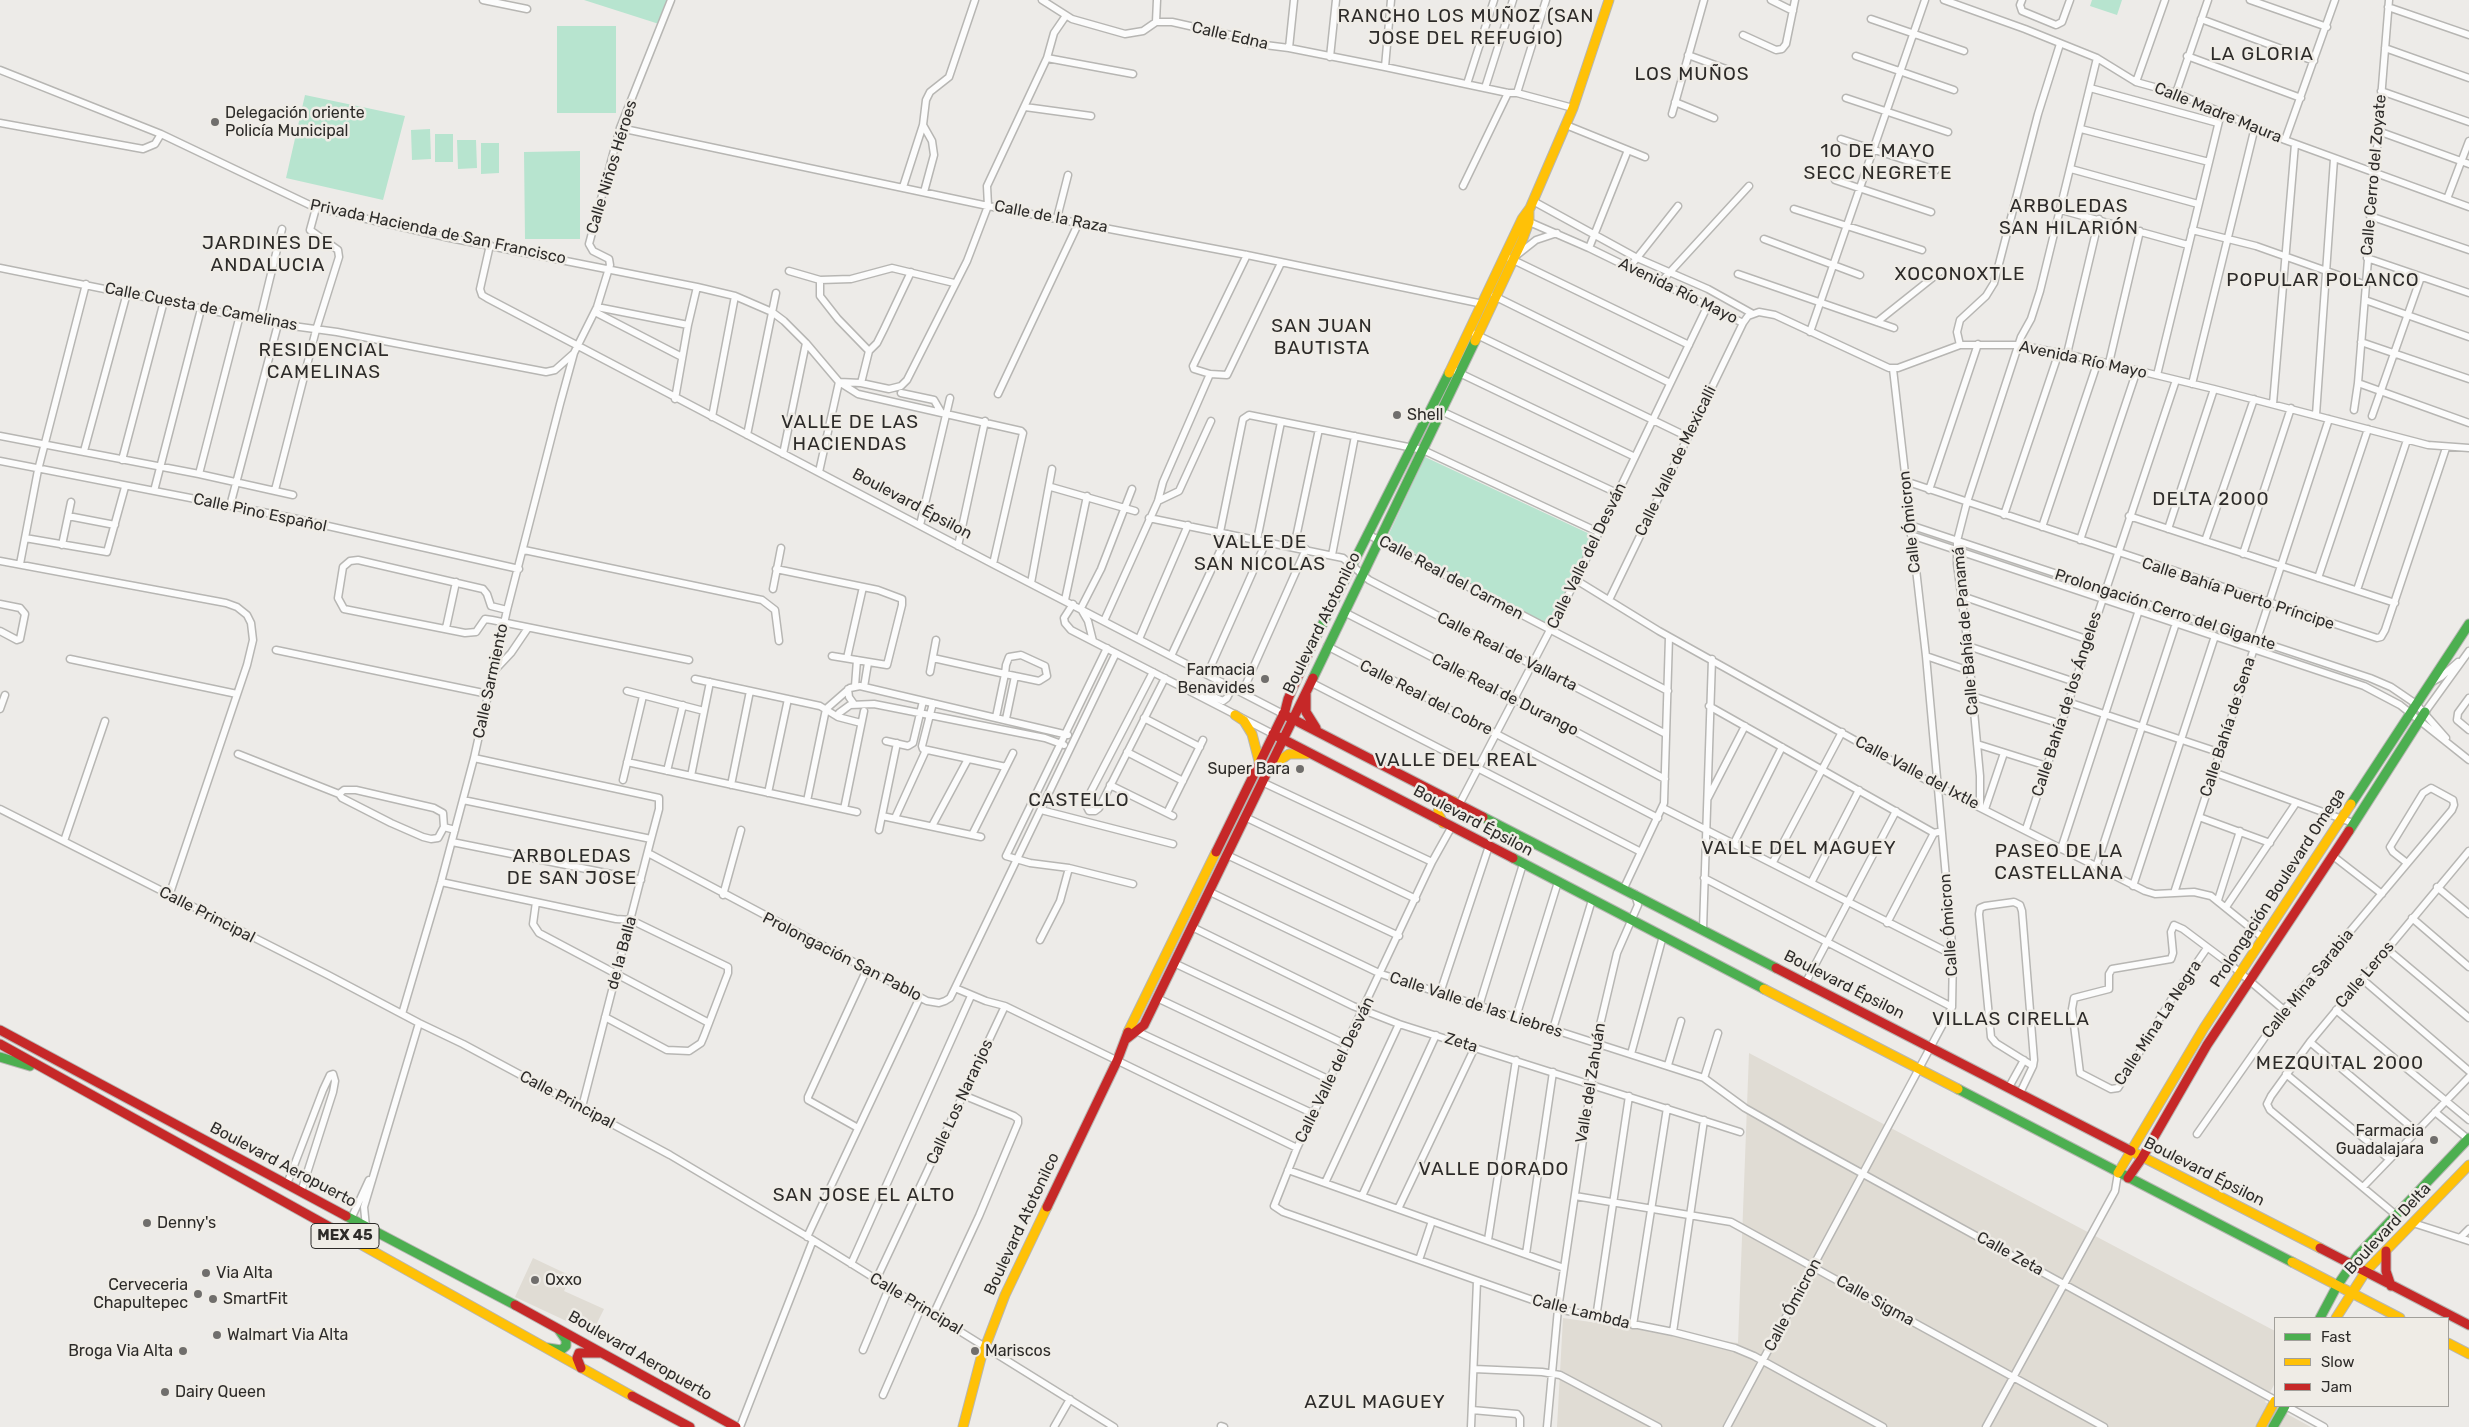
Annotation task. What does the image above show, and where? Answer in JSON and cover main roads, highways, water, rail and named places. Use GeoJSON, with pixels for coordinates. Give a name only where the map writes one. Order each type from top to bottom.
{"type":"FeatureCollection","features":[{"type":"Feature","properties":{"kind":"main road","name":"Boulevard Atotonilco"},"geometry":{"type":"LineString","coordinates":[[963,1427],[985,1346],[1011,1280],[1117,1061],[1124,1040],[1134,1030],[1144,1024],[1210,892],[1292,718],[1423,450],[1437,409],[1511,258],[1531,204],[1573,108],[1609,0]]}},
{"type":"Feature","properties":{"kind":"main road","name":"Boulevard Atotonilco"},"geometry":{"type":"LineString","coordinates":[[1474,333],[1483,304],[1492,295]]}},
{"type":"Feature","properties":{"kind":"main road","name":"Boulevard Atotonilco"},"geometry":{"type":"LineString","coordinates":[[1134,1030],[1283,714],[1300,670],[1367,534],[1412,449],[1437,409]]}},
{"type":"Feature","properties":{"kind":"main road","name":"Prolongación Boulevard Omega"},"geometry":{"type":"LineString","coordinates":[[2118,1173],[2132,1152],[2185,1057],[2469,624]]}},
{"type":"Feature","properties":{"kind":"main road"},"geometry":{"type":"LineString","coordinates":[[1308,686],[1306,712],[1320,732]]}},
{"type":"Feature","properties":{"kind":"main road"},"geometry":{"type":"LineString","coordinates":[[1235,714],[1244,721],[1252,734],[1258,751],[1259,762]]}},
{"type":"Feature","properties":{"kind":"main road","name":"Boulevard Épsilon"},"geometry":{"type":"LineString","coordinates":[[1283,714],[1458,802],[1931,1046],[2142,1158],[2469,1325]]}},
{"type":"Feature","properties":{"kind":"main road","name":"Prolongación Boulevard Omega"},"geometry":{"type":"LineString","coordinates":[[2128,1178],[2142,1158],[2197,1061],[2423,717]]}},
{"type":"Feature","properties":{"kind":"main road","name":"Boulevard Épsilon"},"geometry":{"type":"LineString","coordinates":[[1273,734],[1451,828],[1632,919],[2398,1317]]}},
{"type":"Feature","properties":{"kind":"main road"},"geometry":{"type":"LineString","coordinates":[[1267,772],[1277,760],[1289,754],[1312,754]]}},
{"type":"Feature","properties":{"kind":"main road"},"geometry":{"type":"LineString","coordinates":[[1443,823],[1438,813],[1439,806],[1446,801],[1458,802]]}},
{"type":"Feature","properties":{"kind":"main road","name":"Boulevard Aeropuerto"},"geometry":{"type":"LineString","coordinates":[[0,1030],[366,1227],[556,1326],[736,1427]]}},
{"type":"Feature","properties":{"kind":"main road","name":"Boulevard Aeropuerto"},"geometry":{"type":"LineString","coordinates":[[0,1044],[194,1150],[536,1344],[690,1427]]}},
{"type":"Feature","properties":{"kind":"main road"},"geometry":{"type":"LineString","coordinates":[[0,1057],[41,1067]]}},
{"type":"Feature","properties":{"kind":"main road","name":"Boulevard Delta"},"geometry":{"type":"LineString","coordinates":[[2321,1317],[2337,1286],[2352,1264],[2469,1139]]}},
{"type":"Feature","properties":{"kind":"main road"},"geometry":{"type":"LineString","coordinates":[[2452,1182],[2469,1156]]}},
{"type":"Feature","properties":{"kind":"main road","name":"Boulevard Delta"},"geometry":{"type":"LineString","coordinates":[[2337,1317],[2350,1293],[2366,1271],[2469,1165]]}},
{"type":"Feature","properties":{"kind":"main road"},"geometry":{"type":"LineString","coordinates":[[2386,1251],[2386,1271],[2391,1286]]}},
{"type":"Feature","properties":{"kind":"main road"},"geometry":{"type":"LineString","coordinates":[[536,1344],[557,1350],[564,1348],[566,1340],[556,1326]]}},
{"type":"Feature","properties":{"kind":"main road"},"geometry":{"type":"LineString","coordinates":[[2449,1344],[2469,1354]]}},
{"type":"Feature","properties":{"kind":"main road"},"geometry":{"type":"LineString","coordinates":[[581,1368],[577,1358],[579,1353],[592,1351],[606,1354]]}},
{"type":"Feature","properties":{"kind":"main road"},"geometry":{"type":"LineString","coordinates":[[2261,1427],[2274,1402]]}},
{"type":"Feature","properties":{"kind":"main road"},"geometry":{"type":"LineString","coordinates":[[2273,1427],[2284,1407]]}},
{"type":"Feature","properties":{"kind":"place","name":"Delegación oriente Policía Municipal"},"geometry":{"type":"Point","coordinates":[215,122]}},
{"type":"Feature","properties":{"kind":"place","name":"Shell"},"geometry":{"type":"Point","coordinates":[1397,415]}},
{"type":"Feature","properties":{"kind":"place","name":"Farmacia Benavides"},"geometry":{"type":"Point","coordinates":[1265,679]}},
{"type":"Feature","properties":{"kind":"place","name":"Super Bara"},"geometry":{"type":"Point","coordinates":[1300,769]}},
{"type":"Feature","properties":{"kind":"place","name":"Farmacia Guadalajara"},"geometry":{"type":"Point","coordinates":[2434,1140]}},
{"type":"Feature","properties":{"kind":"place","name":"Denny's"},"geometry":{"type":"Point","coordinates":[147,1223]}},
{"type":"Feature","properties":{"kind":"place","name":"Via Alta"},"geometry":{"type":"Point","coordinates":[206,1273]}},
{"type":"Feature","properties":{"kind":"place","name":"Oxxo"},"geometry":{"type":"Point","coordinates":[535,1280]}},
{"type":"Feature","properties":{"kind":"place","name":"Cerveceria Chapultepec"},"geometry":{"type":"Point","coordinates":[198,1294]}},
{"type":"Feature","properties":{"kind":"place","name":"SmartFit"},"geometry":{"type":"Point","coordinates":[213,1299]}},
{"type":"Feature","properties":{"kind":"place","name":"Walmart Via Alta"},"geometry":{"type":"Point","coordinates":[217,1335]}},
{"type":"Feature","properties":{"kind":"place","name":"Broga Via Alta"},"geometry":{"type":"Point","coordinates":[183,1351]}},
{"type":"Feature","properties":{"kind":"place","name":"Mariscos"},"geometry":{"type":"Point","coordinates":[975,1351]}},
{"type":"Feature","properties":{"kind":"place","name":"Dairy Queen"},"geometry":{"type":"Point","coordinates":[165,1392]}},
{"type":"Feature","properties":{"kind":"district","name":"RANCHO LOS MUÑOZ (SAN JOSE DEL REFUGIO)"},"geometry":{"type":"Point","coordinates":[1466,28]}},
{"type":"Feature","properties":{"kind":"district","name":"LA GLORIA"},"geometry":{"type":"Point","coordinates":[2262,55]}},
{"type":"Feature","properties":{"kind":"district","name":"LOS MUÑOS"},"geometry":{"type":"Point","coordinates":[1692,75]}},
{"type":"Feature","properties":{"kind":"district","name":"10 DE MAYO SECC NEGRETE"},"geometry":{"type":"Point","coordinates":[1878,163]}},
{"type":"Feature","properties":{"kind":"district","name":"ARBOLEDAS SAN HILARIÓN"},"geometry":{"type":"Point","coordinates":[2069,218]}},
{"type":"Feature","properties":{"kind":"district","name":"JARDINES DE ANDALUCIA"},"geometry":{"type":"Point","coordinates":[268,255]}},
{"type":"Feature","properties":{"kind":"district","name":"XOCONOXTLE"},"geometry":{"type":"Point","coordinates":[1960,275]}},
{"type":"Feature","properties":{"kind":"district","name":"POPULAR POLANCO"},"geometry":{"type":"Point","coordinates":[2323,281]}},
{"type":"Feature","properties":{"kind":"district","name":"SAN JUAN BAUTISTA"},"geometry":{"type":"Point","coordinates":[1322,338]}},
{"type":"Feature","properties":{"kind":"district","name":"RESIDENCIAL CAMELINAS"},"geometry":{"type":"Point","coordinates":[324,362]}},
{"type":"Feature","properties":{"kind":"district","name":"VALLE DE LAS HACIENDAS"},"geometry":{"type":"Point","coordinates":[850,434]}},
{"type":"Feature","properties":{"kind":"district","name":"DELTA 2000"},"geometry":{"type":"Point","coordinates":[2211,500]}},
{"type":"Feature","properties":{"kind":"district","name":"VALLE DE SAN NICOLAS"},"geometry":{"type":"Point","coordinates":[1260,554]}},
{"type":"Feature","properties":{"kind":"district","name":"VALLE DEL REAL"},"geometry":{"type":"Point","coordinates":[1456,761]}},
{"type":"Feature","properties":{"kind":"district","name":"CASTELLO"},"geometry":{"type":"Point","coordinates":[1079,801]}},
{"type":"Feature","properties":{"kind":"district","name":"VALLE DEL MAGUEY"},"geometry":{"type":"Point","coordinates":[1799,849]}},
{"type":"Feature","properties":{"kind":"district","name":"PASEO DE LA CASTELLANA"},"geometry":{"type":"Point","coordinates":[2059,863]}},
{"type":"Feature","properties":{"kind":"district","name":"ARBOLEDAS DE SAN JOSE"},"geometry":{"type":"Point","coordinates":[572,868]}},
{"type":"Feature","properties":{"kind":"district","name":"VILLAS CIRELLA"},"geometry":{"type":"Point","coordinates":[2011,1020]}},
{"type":"Feature","properties":{"kind":"district","name":"MEZQUITAL 2000"},"geometry":{"type":"Point","coordinates":[2340,1064]}},
{"type":"Feature","properties":{"kind":"district","name":"VALLE DORADO"},"geometry":{"type":"Point","coordinates":[1494,1170]}},
{"type":"Feature","properties":{"kind":"district","name":"SAN JOSE EL ALTO"},"geometry":{"type":"Point","coordinates":[864,1196]}},
{"type":"Feature","properties":{"kind":"district","name":"AZUL MAGUEY"},"geometry":{"type":"Point","coordinates":[1375,1403]}}]}
